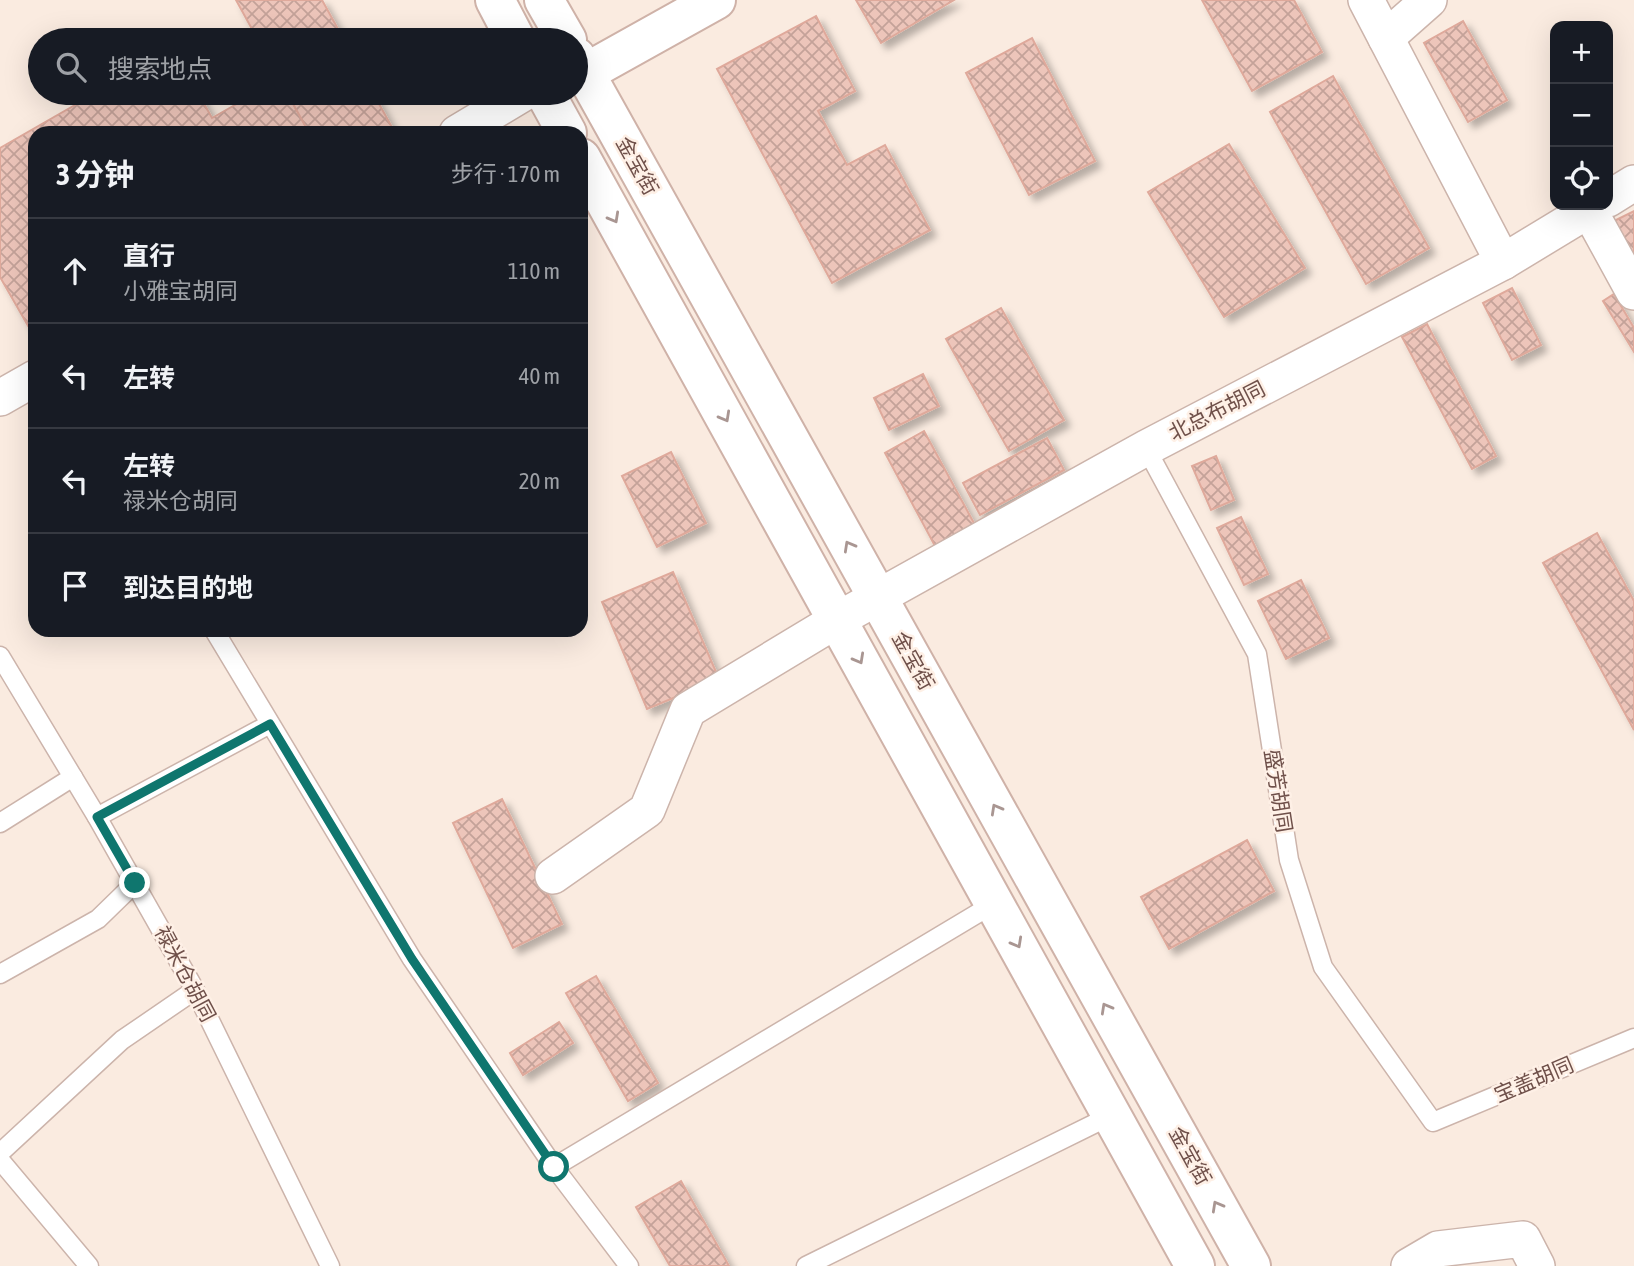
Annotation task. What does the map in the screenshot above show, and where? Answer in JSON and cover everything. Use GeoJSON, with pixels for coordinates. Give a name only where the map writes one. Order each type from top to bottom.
{"type":"FeatureCollection","features":[{"type":"Feature","properties":{"kind":"main road"},"geometry":{"type":"LineString","coordinates":[[495,0],[510,28]]}},
{"type":"Feature","properties":{"kind":"main road"},"geometry":{"type":"LineString","coordinates":[[544,0],[559,28]]}},
{"type":"Feature","properties":{"kind":"main road"},"geometry":{"type":"LineString","coordinates":[[588,61],[716,0]]}},
{"type":"Feature","properties":{"kind":"main road","name":"金宝街"},"geometry":{"type":"LineString","coordinates":[[588,79],[1251,1266]]}},
{"type":"Feature","properties":{"kind":"main road"},"geometry":{"type":"LineString","coordinates":[[552,105],[563,126]]}},
{"type":"Feature","properties":{"kind":"main road"},"geometry":{"type":"LineString","coordinates":[[588,171],[1195,1266]]}},
{"type":"Feature","properties":{"kind":"street"},"geometry":{"type":"LineString","coordinates":[[1366,0],[1503,262]]}},
{"type":"Feature","properties":{"kind":"street"},"geometry":{"type":"LineString","coordinates":[[1386,38],[1429,0]]}},
{"type":"Feature","properties":{"kind":"street"},"geometry":{"type":"LineString","coordinates":[[469,126],[504,105]]}},
{"type":"Feature","properties":{"kind":"street","name":"北总布胡同"},"geometry":{"type":"LineString","coordinates":[[1613,195],[1634,183]]}},
{"type":"Feature","properties":{"kind":"street","name":"北总布胡同"},"geometry":{"type":"LineString","coordinates":[[554,876],[647,810],[688,710],[877,597],[1146,448],[1503,262],[1588,210]]}},
{"type":"Feature","properties":{"kind":"street"},"geometry":{"type":"LineString","coordinates":[[1600,210],[1634,292]]}},
{"type":"Feature","properties":{"kind":"street"},"geometry":{"type":"LineString","coordinates":[[0,398],[28,382]]}},
{"type":"Feature","properties":{"kind":"street"},"geometry":{"type":"LineString","coordinates":[[1409,1266],[1438,1250],[1523,1238],[1538,1266]]}},
{"type":"Feature","properties":{"kind":"lane","name":"盛芳胡同"},"geometry":{"type":"LineString","coordinates":[[1146,448],[1257,654],[1289,860],[1324,967],[1433,1122]]}},
{"type":"Feature","properties":{"kind":"lane"},"geometry":{"type":"LineString","coordinates":[[218,637],[412,959],[554,1167],[629,1266]]}},
{"type":"Feature","properties":{"kind":"lane","name":"禄米仓胡同"},"geometry":{"type":"LineString","coordinates":[[0,656],[97,817],[195,990],[330,1266]]}},
{"type":"Feature","properties":{"kind":"lane"},"geometry":{"type":"LineString","coordinates":[[97,817],[270,724]]}},
{"type":"Feature","properties":{"kind":"lane"},"geometry":{"type":"LineString","coordinates":[[0,823],[73,777]]}},
{"type":"Feature","properties":{"kind":"lane"},"geometry":{"type":"LineString","coordinates":[[0,974],[98,919],[135,883]]}},
{"type":"Feature","properties":{"kind":"lane"},"geometry":{"type":"LineString","coordinates":[[554,1167],[995,903]]}},
{"type":"Feature","properties":{"kind":"lane"},"geometry":{"type":"LineString","coordinates":[[0,1153],[122,1040],[195,990]]}},
{"type":"Feature","properties":{"kind":"lane","name":"宝盖胡同"},"geometry":{"type":"LineString","coordinates":[[1433,1122],[1634,1038]]}},
{"type":"Feature","properties":{"kind":"lane"},"geometry":{"type":"LineString","coordinates":[[806,1266],[1112,1115]]}},
{"type":"Feature","properties":{"kind":"lane"},"geometry":{"type":"LineString","coordinates":[[0,1160],[89,1266]]}},
{"type":"Feature","properties":{"kind":"building"},"geometry":{"type":"Polygon","coordinates":[[[236,0],[322,0],[337,28],[251,28],[236,0]]]}},
{"type":"Feature","properties":{"kind":"building"},"geometry":{"type":"Polygon","coordinates":[[[856,0],[954,0],[881,43],[856,0]]]}},
{"type":"Feature","properties":{"kind":"building"},"geometry":{"type":"Polygon","coordinates":[[[1202,0],[1294,0],[1322,52],[1252,91],[1202,0]]]}},
{"type":"Feature","properties":{"kind":"building"},"geometry":{"type":"Polygon","coordinates":[[[816,16],[855,91],[818,111],[847,165],[885,145],[930,230],[832,283],[717,69],[816,16]]]}},
{"type":"Feature","properties":{"kind":"building"},"geometry":{"type":"Polygon","coordinates":[[[1463,21],[1507,100],[1468,122],[1424,43],[1463,21]]]}},
{"type":"Feature","properties":{"kind":"building"},"geometry":{"type":"Polygon","coordinates":[[[1032,38],[1095,161],[1029,195],[966,73],[1032,38]]]}},
{"type":"Feature","properties":{"kind":"building"},"geometry":{"type":"Polygon","coordinates":[[[1333,76],[1429,248],[1366,284],[1270,112],[1333,76]]]}},
{"type":"Feature","properties":{"kind":"building"},"geometry":{"type":"Polygon","coordinates":[[[75,105],[205,105],[212,118],[235,105],[294,105],[305,126],[38,126],[75,105]]]}},
{"type":"Feature","properties":{"kind":"building"},"geometry":{"type":"Polygon","coordinates":[[[294,105],[380,105],[391,126],[305,126],[294,105]]]}},
{"type":"Feature","properties":{"kind":"building"},"geometry":{"type":"Polygon","coordinates":[[[28,132],[28,326],[0,277],[0,148],[28,132]]]}},
{"type":"Feature","properties":{"kind":"building"},"geometry":{"type":"Polygon","coordinates":[[[1229,144],[1305,268],[1224,317],[1148,192],[1229,144]]]}},
{"type":"Feature","properties":{"kind":"building"},"geometry":{"type":"Polygon","coordinates":[[[1634,211],[1634,267],[1610,223],[1634,211]]]}},
{"type":"Feature","properties":{"kind":"building"},"geometry":{"type":"Polygon","coordinates":[[[1512,288],[1541,345],[1512,360],[1483,303],[1512,288]]]}},
{"type":"Feature","properties":{"kind":"building"},"geometry":{"type":"Polygon","coordinates":[[[1614,294],[1634,328],[1634,352],[1603,301],[1614,294]]]}},
{"type":"Feature","properties":{"kind":"building"},"geometry":{"type":"Polygon","coordinates":[[[1001,308],[1064,420],[1009,451],[946,339],[1001,308]]]}},
{"type":"Feature","properties":{"kind":"building"},"geometry":{"type":"Polygon","coordinates":[[[1427,324],[1496,456],[1472,469],[1402,337],[1427,324]]]}},
{"type":"Feature","properties":{"kind":"building"},"geometry":{"type":"Polygon","coordinates":[[[923,374],[939,406],[889,430],[874,398],[923,374]]]}},
{"type":"Feature","properties":{"kind":"building"},"geometry":{"type":"Polygon","coordinates":[[[924,431],[975,525],[935,546],[885,453],[924,431]]]}},
{"type":"Feature","properties":{"kind":"building"},"geometry":{"type":"Polygon","coordinates":[[[1047,438],[1064,470],[980,515],[963,483],[1047,438]]]}},
{"type":"Feature","properties":{"kind":"building"},"geometry":{"type":"Polygon","coordinates":[[[671,452],[706,523],[657,547],[622,476],[671,452]]]}},
{"type":"Feature","properties":{"kind":"building"},"geometry":{"type":"Polygon","coordinates":[[[1216,456],[1234,500],[1211,510],[1192,466],[1216,456]]]}},
{"type":"Feature","properties":{"kind":"building"},"geometry":{"type":"Polygon","coordinates":[[[1241,517],[1268,574],[1244,585],[1217,528],[1241,517]]]}},
{"type":"Feature","properties":{"kind":"building"},"geometry":{"type":"Polygon","coordinates":[[[1597,533],[1634,601],[1634,730],[1543,563],[1597,533]]]}},
{"type":"Feature","properties":{"kind":"building"},"geometry":{"type":"Polygon","coordinates":[[[673,572],[719,679],[647,709],[602,602],[673,572]]]}},
{"type":"Feature","properties":{"kind":"building"},"geometry":{"type":"Polygon","coordinates":[[[1301,580],[1329,638],[1286,659],[1258,601],[1301,580]]]}},
{"type":"Feature","properties":{"kind":"building"},"geometry":{"type":"Polygon","coordinates":[[[502,799],[562,924],[513,948],[453,823],[502,799]]]}},
{"type":"Feature","properties":{"kind":"building"},"geometry":{"type":"Polygon","coordinates":[[[1247,840],[1274,891],[1169,949],[1141,897],[1247,840]]]}},
{"type":"Feature","properties":{"kind":"building"},"geometry":{"type":"Polygon","coordinates":[[[596,976],[658,1083],[628,1101],[566,993],[596,976]]]}},
{"type":"Feature","properties":{"kind":"building"},"geometry":{"type":"Polygon","coordinates":[[[559,1022],[573,1043],[523,1075],[510,1053],[559,1022]]]}},
{"type":"Feature","properties":{"kind":"building"},"geometry":{"type":"Polygon","coordinates":[[[681,1181],[729,1266],[670,1266],[636,1207],[681,1181]]]}},
{"type":"Feature","properties":{"kind":"route"},"geometry":{"type":"LineString","coordinates":[[135,883],[97,817],[270,724],[412,959],[554,1167]]}}]}
